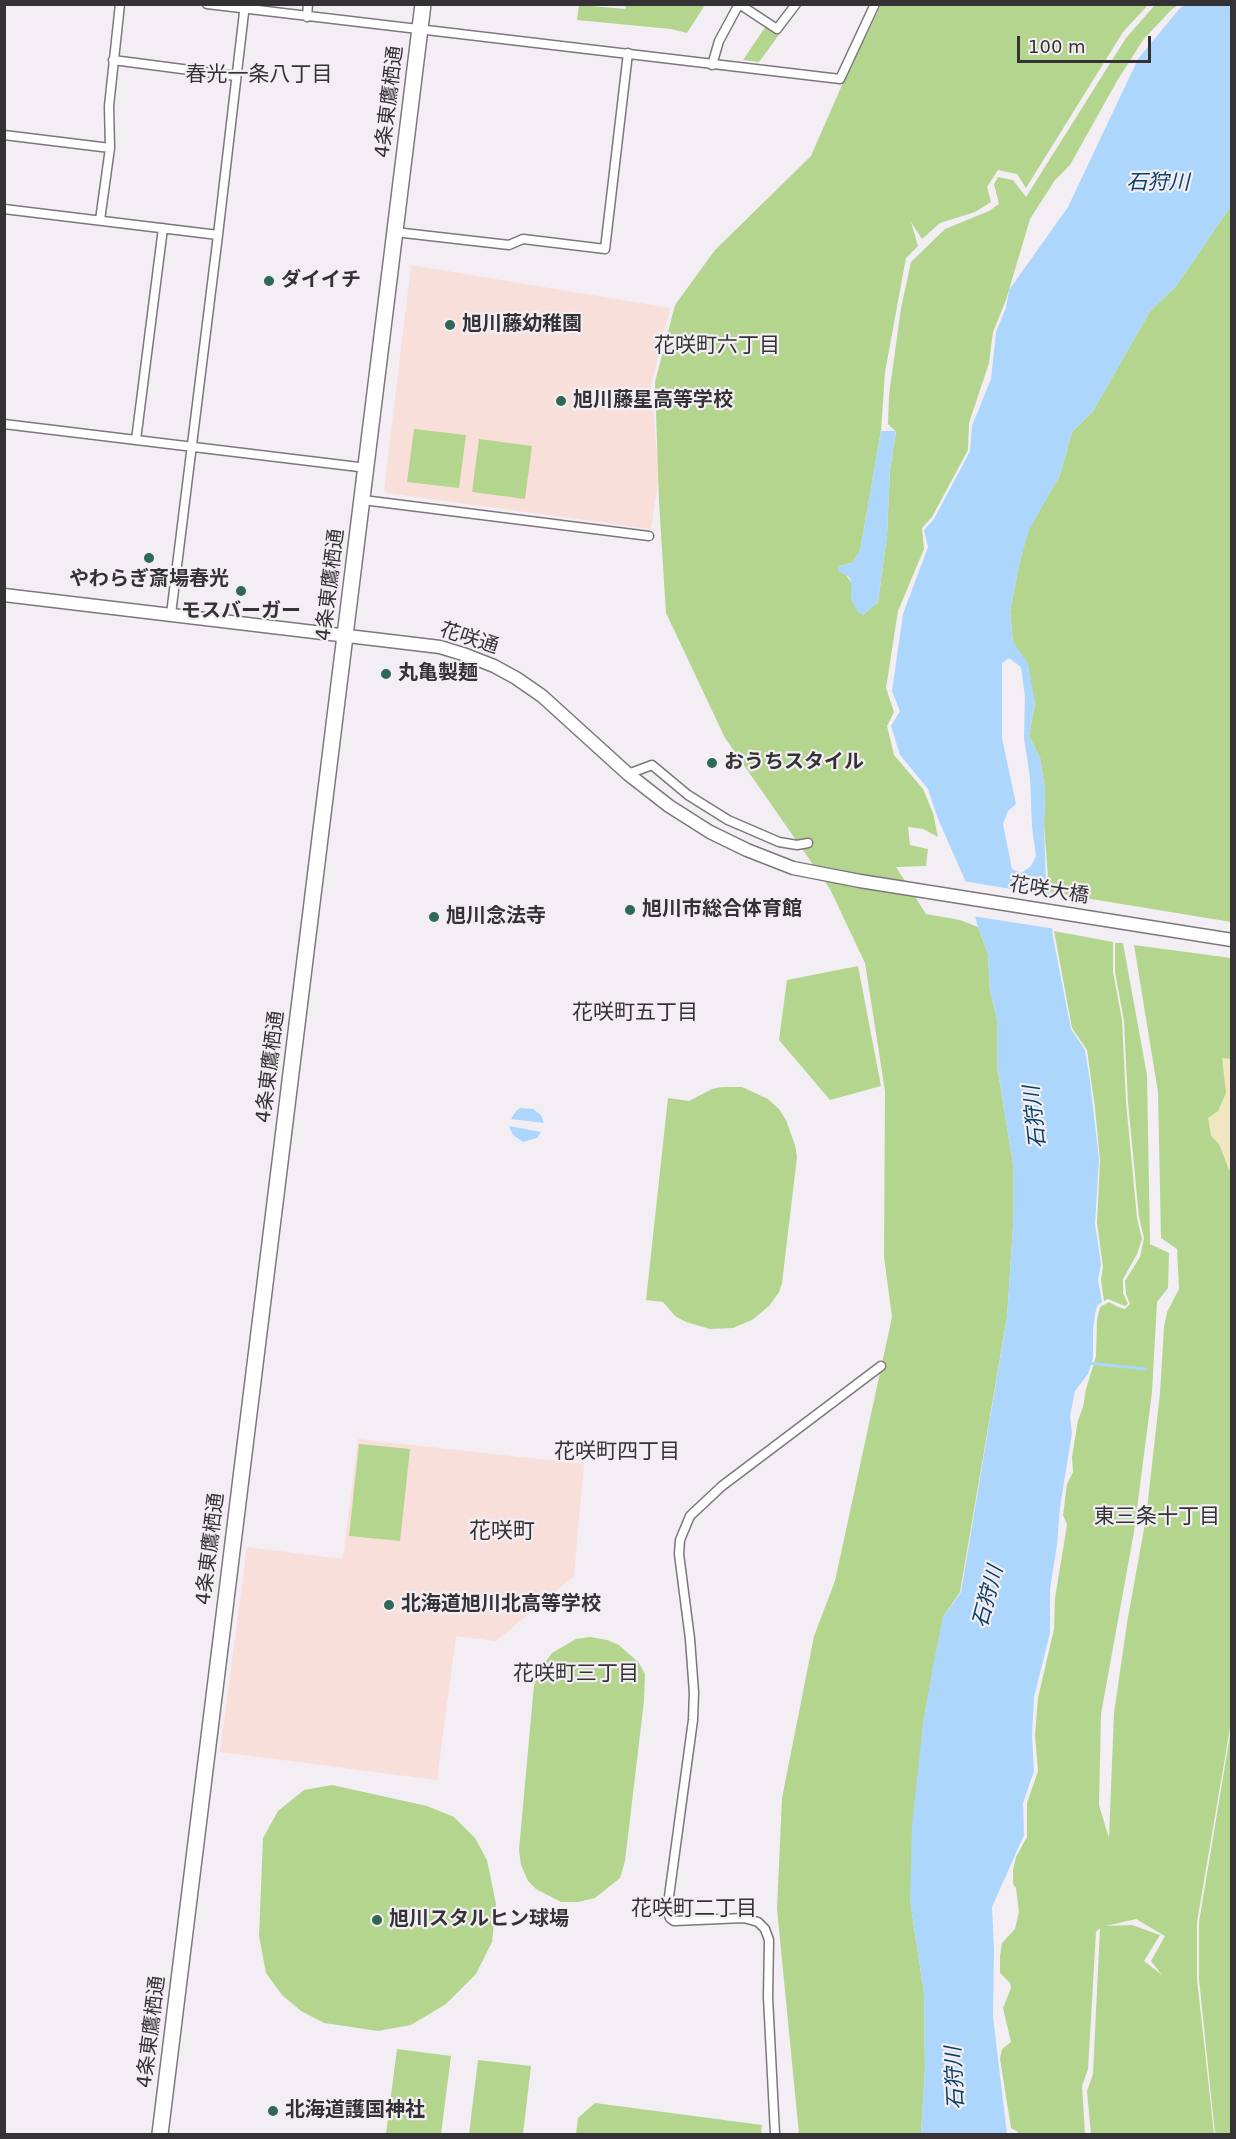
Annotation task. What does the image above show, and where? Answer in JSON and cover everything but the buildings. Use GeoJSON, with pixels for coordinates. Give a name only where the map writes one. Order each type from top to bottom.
{"type":"FeatureCollection","features":[{"type":"Feature","properties":{"kind":"highway","name":"4条東鷹栖通"},"geometry":{"type":"LineString","coordinates":[[160,2134],[423,4]]}},
{"type":"Feature","properties":{"kind":"street"},"geometry":{"type":"LineString","coordinates":[[100,220],[110,148],[108,106],[120,4]]}},
{"type":"Feature","properties":{"kind":"street"},"geometry":{"type":"LineString","coordinates":[[207,4],[840,79],[876,4]]}},
{"type":"Feature","properties":{"kind":"street"},"geometry":{"type":"LineString","coordinates":[[307,17],[308,4]]}},
{"type":"Feature","properties":{"kind":"street"},"geometry":{"type":"LineString","coordinates":[[712,65],[719,41],[739,4],[777,29],[796,4]]}},
{"type":"Feature","properties":{"kind":"street"},"geometry":{"type":"LineString","coordinates":[[171,614],[245,7]]}},
{"type":"Feature","properties":{"kind":"street"},"geometry":{"type":"LineString","coordinates":[[395,232],[509,245],[523,239],[605,249],[628,53]]}},
{"type":"Feature","properties":{"kind":"street"},"geometry":{"type":"LineString","coordinates":[[113,60],[236,76]]}},
{"type":"Feature","properties":{"kind":"street"},"geometry":{"type":"LineString","coordinates":[[4,135],[110,148]]}},
{"type":"Feature","properties":{"kind":"street"},"geometry":{"type":"LineString","coordinates":[[4,208],[218,235]]}},
{"type":"Feature","properties":{"kind":"street"},"geometry":{"type":"LineString","coordinates":[[136,440],[163,228]]}},
{"type":"Feature","properties":{"kind":"street"},"geometry":{"type":"LineString","coordinates":[[4,424],[367,468]]}},
{"type":"Feature","properties":{"kind":"street"},"geometry":{"type":"LineString","coordinates":[[363,500],[649,536]]}},
{"type":"Feature","properties":{"kind":"street","name":"花咲通"},"geometry":{"type":"LineString","coordinates":[[4,595],[440,647],[494,666],[516,678],[542,696],[628,774],[678,812],[710,832],[793,868],[860,881]]}},
{"type":"Feature","properties":{"kind":"street"},"geometry":{"type":"LineString","coordinates":[[628,774],[652,765],[688,795],[728,820],[779,842],[797,845],[808,843]]}},
{"type":"Feature","properties":{"kind":"street","name":"花咲大橋"},"geometry":{"type":"LineString","coordinates":[[860,881],[1232,940]]}},
{"type":"Feature","properties":{"kind":"street"},"geometry":{"type":"LineString","coordinates":[[775,2134],[768,1996],[768,1940],[765,1929],[758,1922],[744,1918],[674,1921],[667,1911],[693,1720],[694,1693],[690,1639],[679,1554],[680,1540],[683,1528],[690,1516],[722,1485],[881,1366]]}},
{"type":"Feature","properties":{"kind":"shaded area","name":"旭川藤星高等学校"},"geometry":{"type":"Polygon","coordinates":[[[411,265],[670,308],[651,386],[659,477],[651,529],[386,493],[384,490],[411,265]]]}},
{"type":"Feature","properties":{"kind":"shaded area","name":"北海道旭川北高等学校"},"geometry":{"type":"Polygon","coordinates":[[[358,1439],[584,1464],[574,1576],[496,1641],[456,1636],[437,1780],[220,1752],[247,1547],[343,1559],[358,1439]]]}},
{"type":"Feature","properties":{"kind":"green space"},"geometry":{"type":"Polygon","coordinates":[[[579,5],[625,9],[626,5],[705,5],[687,33],[671,29],[577,20],[579,5]]]}},
{"type":"Feature","properties":{"kind":"green space"},"geometry":{"type":"Polygon","coordinates":[[[881,5],[1148,5],[1123,32],[1026,188],[1017,174],[998,170],[987,187],[991,202],[975,212],[940,223],[922,239],[911,222],[918,246],[906,258],[885,372],[881,431],[860,551],[852,563],[839,566],[851,582],[851,599],[863,615],[878,602],[887,535],[890,470],[896,432],[888,424],[889,395],[901,308],[911,262],[945,229],[989,211],[999,204],[994,184],[998,177],[1013,180],[1026,197],[1126,38],[1155,5],[1178,5],[1143,40],[1070,165],[1055,180],[1030,219],[1006,300],[993,332],[989,363],[969,423],[968,450],[932,517],[922,528],[924,549],[898,611],[886,688],[894,712],[887,726],[894,755],[923,789],[933,813],[938,837],[923,829],[908,827],[910,845],[928,849],[926,866],[896,867],[926,914],[960,920],[978,927],[988,954],[990,991],[997,1019],[997,1065],[1013,1164],[1013,1228],[1007,1317],[960,1592],[943,1617],[923,1724],[910,1900],[924,1993],[925,2069],[921,2134],[799,2134],[777,1909],[782,1798],[814,1636],[835,1581],[892,1317],[884,1257],[885,1091],[865,963],[830,889],[725,738],[666,613],[655,382],[675,305],[715,250],[811,156],[881,5]]]}},
{"type":"Feature","properties":{"kind":"green space"},"geometry":{"type":"Polygon","coordinates":[[[768,23],[781,32],[759,62],[743,60],[768,23]]]}},
{"type":"Feature","properties":{"kind":"green space"},"geometry":{"type":"Polygon","coordinates":[[[1231,206],[1231,922],[1049,892],[1044,823],[1045,789],[1040,758],[1029,736],[1035,703],[1013,642],[1010,611],[1028,530],[1060,475],[1072,432],[1093,411],[1150,311],[1176,286],[1231,206]]]}},
{"type":"Feature","properties":{"kind":"green space"},"geometry":{"type":"Polygon","coordinates":[[[414,429],[466,435],[459,488],[407,482],[414,429]]]}},
{"type":"Feature","properties":{"kind":"green space"},"geometry":{"type":"Polygon","coordinates":[[[479,439],[532,446],[525,499],[472,492],[479,439]]]}},
{"type":"Feature","properties":{"kind":"green space"},"geometry":{"type":"Polygon","coordinates":[[[1054,931],[1113,942],[1113,972],[1122,1020],[1126,1102],[1137,1218],[1142,1239],[1137,1254],[1123,1279],[1123,1293],[1128,1304],[1125,1306],[1108,1299],[1104,1301],[1101,1280],[1103,1267],[1097,1223],[1100,1160],[1095,1108],[1087,1050],[1072,1028],[1054,931]]]}},
{"type":"Feature","properties":{"kind":"green space"},"geometry":{"type":"Polygon","coordinates":[[[1115,943],[1123,943],[1147,1075],[1150,1244],[1169,1253],[1168,1288],[1157,1302],[1152,1392],[1134,1532],[1101,1714],[1099,1805],[1109,1838],[1114,1713],[1146,1518],[1160,1393],[1164,1327],[1167,1312],[1179,1289],[1177,1249],[1161,1238],[1158,1092],[1134,945],[1231,958],[1232,1716],[1197,1922],[1197,1979],[1214,2134],[1091,2134],[1087,2091],[1093,2074],[1100,1928],[1096,1932],[1088,2069],[1082,2086],[1085,2134],[1018,2134],[1011,2128],[1000,2059],[1002,2049],[1011,2042],[1003,2008],[1011,1988],[1010,1983],[1000,1973],[1000,1956],[1002,1943],[1015,1929],[1019,1912],[1016,1888],[1013,1884],[1013,1870],[1016,1857],[1027,1837],[1027,1803],[1038,1771],[1035,1735],[1038,1698],[1054,1629],[1055,1598],[1067,1525],[1063,1515],[1067,1484],[1073,1472],[1072,1457],[1078,1420],[1096,1356],[1097,1320],[1100,1307],[1109,1302],[1125,1309],[1130,1304],[1125,1281],[1140,1257],[1144,1238],[1139,1217],[1128,1102],[1124,1021],[1115,972],[1115,943]],[[1136,1919],[1106,1926],[1132,1925],[1160,1935],[1144,1961],[1162,1975],[1151,1961],[1165,1936],[1136,1919]]]}},
{"type":"Feature","properties":{"kind":"green space"},"geometry":{"type":"Polygon","coordinates":[[[858,966],[881,1086],[830,1100],[779,1040],[787,980],[858,966]]]}},
{"type":"Feature","properties":{"kind":"green space"},"geometry":{"type":"Polygon","coordinates":[[[742,1087],[768,1099],[779,1109],[786,1120],[797,1157],[779,1292],[769,1306],[752,1320],[733,1328],[710,1329],[675,1316],[663,1302],[646,1300],[668,1098],[689,1101],[712,1089],[742,1087]]]}},
{"type":"Feature","properties":{"kind":"green space"},"geometry":{"type":"Polygon","coordinates":[[[359,1444],[410,1449],[400,1541],[349,1536],[359,1444]]]}},
{"type":"Feature","properties":{"kind":"green space"},"geometry":{"type":"Polygon","coordinates":[[[590,1637],[619,1645],[639,1663],[645,1674],[644,1701],[625,1861],[620,1878],[595,1898],[578,1902],[561,1902],[536,1889],[528,1881],[521,1865],[519,1850],[534,1685],[543,1665],[552,1653],[576,1639],[590,1637]]]}},
{"type":"Feature","properties":{"kind":"green space"},"geometry":{"type":"Polygon","coordinates":[[[1231,1729],[1232,2134],[1215,2134],[1199,1979],[1199,1922],[1231,1729]]]}},
{"type":"Feature","properties":{"kind":"green space","name":"旭川スタルヒン球場"},"geometry":{"type":"Polygon","coordinates":[[[332,1785],[427,1806],[454,1817],[475,1838],[487,1860],[496,1904],[492,1942],[476,1974],[446,2004],[411,2025],[378,2031],[324,2023],[301,2011],[282,1995],[266,1973],[259,1936],[263,1838],[278,1811],[304,1790],[332,1785]]]}},
{"type":"Feature","properties":{"kind":"green space"},"geometry":{"type":"Polygon","coordinates":[[[397,2049],[451,2056],[441,2134],[386,2134],[397,2049]]]}},
{"type":"Feature","properties":{"kind":"green space"},"geometry":{"type":"Polygon","coordinates":[[[478,2060],[531,2066],[523,2134],[469,2134],[478,2060]]]}},
{"type":"Feature","properties":{"kind":"green space"},"geometry":{"type":"Polygon","coordinates":[[[595,2103],[762,2125],[761,2134],[576,2134],[578,2118],[595,2103]]]}},
{"type":"Feature","properties":{"kind":"sand"},"geometry":{"type":"Polygon","coordinates":[[[1222,1058],[1231,1059],[1232,1169],[1229,1170],[1219,1144],[1211,1136],[1208,1118],[1218,1111],[1226,1093],[1222,1058]]]}},
{"type":"Feature","properties":{"kind":"water","name":"石狩川"},"geometry":{"type":"Polygon","coordinates":[[[1186,5],[1231,5],[1231,206],[1176,286],[1150,311],[1093,411],[1072,432],[1060,475],[1029,530],[1010,611],[1013,642],[1028,663],[1035,703],[1029,736],[1040,758],[1045,789],[1046,884],[1049,892],[1053,937],[1071,1029],[1085,1050],[1090,1081],[1099,1159],[1095,1224],[1101,1264],[1098,1280],[1102,1302],[1097,1306],[1095,1314],[1093,1358],[1088,1374],[1075,1391],[1070,1416],[1072,1433],[1050,1589],[1050,1633],[1034,1697],[1032,1735],[1034,1771],[1023,1803],[1024,1835],[992,1907],[993,2017],[1007,2134],[921,2134],[925,2069],[924,1993],[910,1900],[912,1825],[923,1724],[933,1666],[943,1617],[961,1592],[1007,1317],[1013,1228],[1013,1164],[997,1065],[997,1019],[990,991],[988,954],[965,880],[938,819],[928,789],[900,755],[891,726],[900,711],[892,691],[903,614],[928,547],[924,530],[934,519],[970,451],[972,426],[991,379],[996,332],[1006,308],[1009,290],[1068,207],[1138,59],[1180,8],[1186,5]],[[1009,658],[1002,663],[1002,738],[1016,804],[1008,811],[1003,824],[1012,869],[1021,873],[1031,866],[1036,856],[1030,777],[1024,738],[1025,697],[1021,667],[1009,658]]]}},
{"type":"Feature","properties":{"kind":"water"},"geometry":{"type":"Polygon","coordinates":[[[881,431],[896,431],[890,470],[887,535],[878,602],[863,615],[858,612],[851,599],[849,577],[838,571],[839,566],[852,563],[860,551],[881,431]]]}},
{"type":"Feature","properties":{"kind":"water"},"geometry":{"type":"Polygon","coordinates":[[[520,1108],[533,1109],[541,1115],[544,1123],[511,1119],[520,1108]]]}},
{"type":"Feature","properties":{"kind":"water"},"geometry":{"type":"Polygon","coordinates":[[[509,1126],[541,1132],[537,1138],[523,1142],[513,1135],[509,1126]]]}},
{"type":"Feature","properties":{"kind":"pier"},"geometry":{"type":"Polygon","coordinates":[[[963,881],[1052,896],[1056,929],[972,916],[963,881]]]}},
{"type":"Feature","properties":{"kind":"waterway"},"geometry":{"type":"LineString","coordinates":[[1088,1363],[1146,1369]]}},
{"type":"Feature","properties":{"kind":"place","name":"ダイイチ"},"geometry":{"type":"Point","coordinates":[269,281]}},
{"type":"Feature","properties":{"kind":"place","name":"旭川藤幼稚園"},"geometry":{"type":"Point","coordinates":[450,325]}},
{"type":"Feature","properties":{"kind":"place","name":"旭川藤星高等学校"},"geometry":{"type":"Point","coordinates":[561,401]}},
{"type":"Feature","properties":{"kind":"place","name":"やわらぎ斎場春光"},"geometry":{"type":"Point","coordinates":[149,558]}},
{"type":"Feature","properties":{"kind":"place","name":"モスバーガー"},"geometry":{"type":"Point","coordinates":[241,591]}},
{"type":"Feature","properties":{"kind":"place","name":"丸亀製麺"},"geometry":{"type":"Point","coordinates":[386,674]}},
{"type":"Feature","properties":{"kind":"place","name":"おうちスタイル"},"geometry":{"type":"Point","coordinates":[712,763]}},
{"type":"Feature","properties":{"kind":"place","name":"旭川市総合体育館"},"geometry":{"type":"Point","coordinates":[630,910]}},
{"type":"Feature","properties":{"kind":"place","name":"旭川念法寺"},"geometry":{"type":"Point","coordinates":[434,917]}},
{"type":"Feature","properties":{"kind":"place","name":"北海道旭川北高等学校"},"geometry":{"type":"Point","coordinates":[389,1605]}},
{"type":"Feature","properties":{"kind":"place","name":"旭川スタルヒン球場"},"geometry":{"type":"Point","coordinates":[377,1920]}},
{"type":"Feature","properties":{"kind":"place","name":"北海道護国神社"},"geometry":{"type":"Point","coordinates":[273,2111]}},
{"type":"Feature","properties":{"kind":"district","name":"春光一条八丁目"},"geometry":{"type":"Point","coordinates":[259,76]}},
{"type":"Feature","properties":{"kind":"district","name":"花咲町六丁目"},"geometry":{"type":"Point","coordinates":[717,347]}},
{"type":"Feature","properties":{"kind":"district","name":"花咲町五丁目"},"geometry":{"type":"Point","coordinates":[635,1014]}},
{"type":"Feature","properties":{"kind":"district","name":"花咲町四丁目"},"geometry":{"type":"Point","coordinates":[617,1453]}},
{"type":"Feature","properties":{"kind":"district","name":"東三条十丁目"},"geometry":{"type":"Point","coordinates":[1157,1518]}},
{"type":"Feature","properties":{"kind":"district","name":"花咲町"},"geometry":{"type":"Point","coordinates":[502,1532]}},
{"type":"Feature","properties":{"kind":"district","name":"花咲町三丁目"},"geometry":{"type":"Point","coordinates":[576,1675]}},
{"type":"Feature","properties":{"kind":"district","name":"花咲町二丁目"},"geometry":{"type":"Point","coordinates":[694,1910]}}]}
